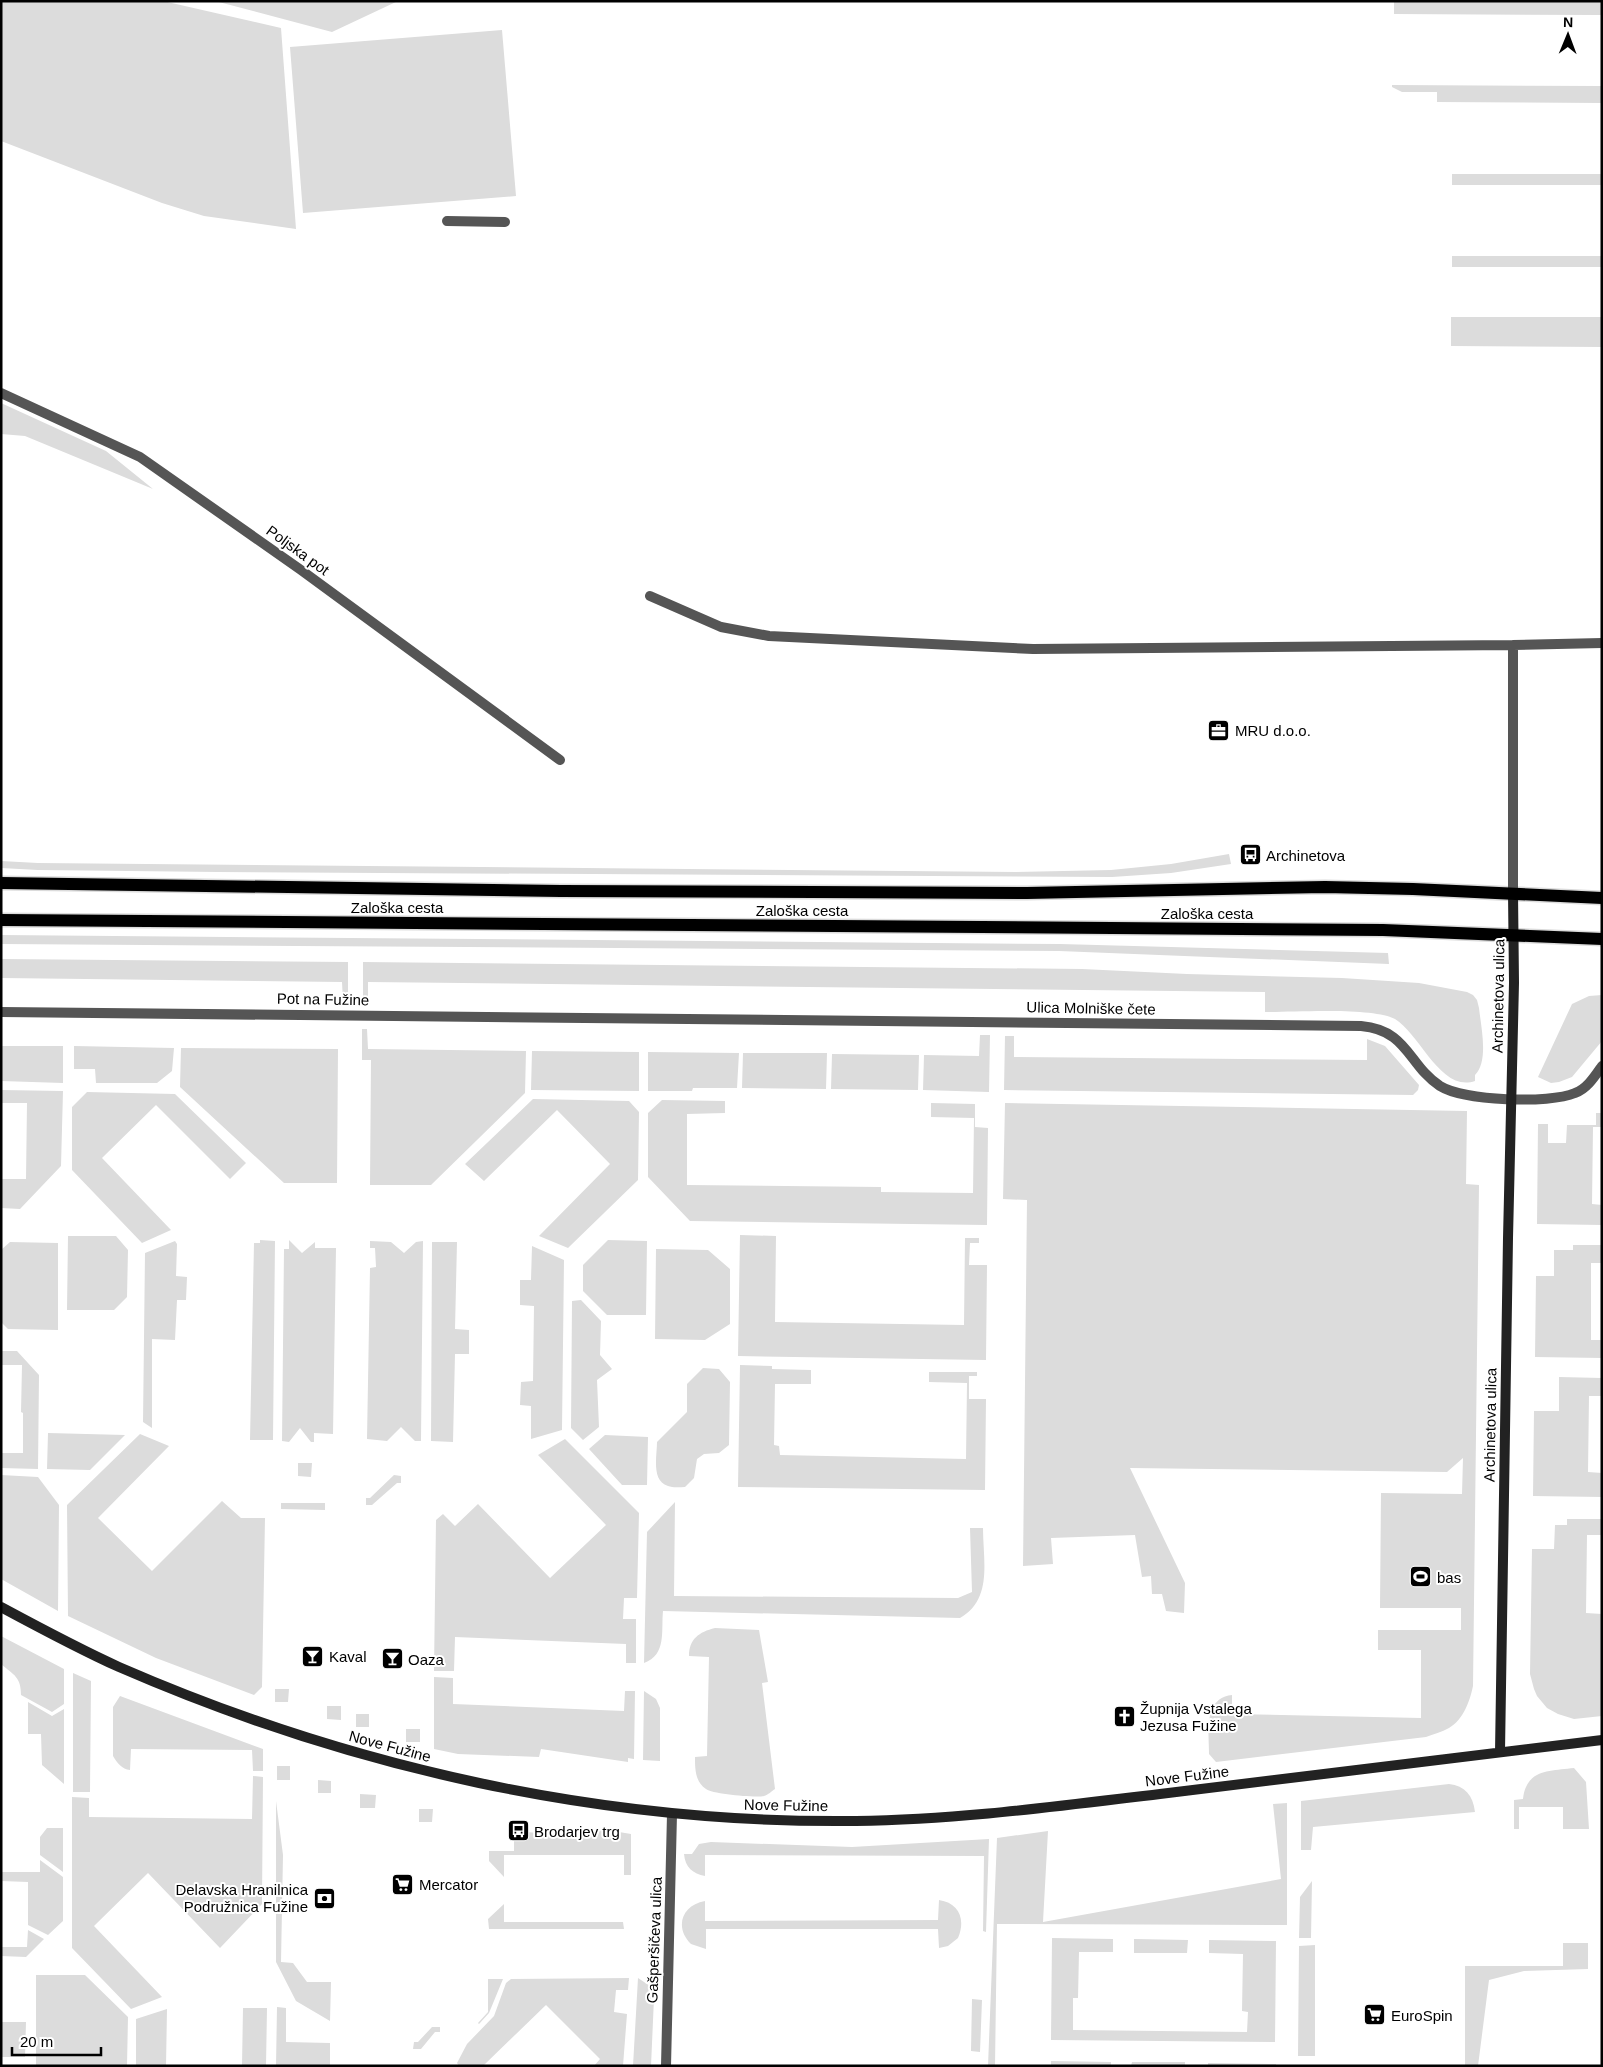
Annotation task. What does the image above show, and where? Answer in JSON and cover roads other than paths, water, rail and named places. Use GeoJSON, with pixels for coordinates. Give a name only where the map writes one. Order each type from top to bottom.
{"type":"FeatureCollection","features":[{"type":"Feature","properties":{"kind":"main road","name":"Zaloška cesta"},"geometry":{"type":"LineString","coordinates":[[1,883],[561,891],[1027,893],[1325,888],[1513,893],[1602,898]]}},
{"type":"Feature","properties":{"kind":"main road","name":"Zaloška cesta"},"geometry":{"type":"LineString","coordinates":[[1,920],[1383,930],[1602,939]]}},
{"type":"Feature","properties":{"kind":"street"},"geometry":{"type":"LineString","coordinates":[[447,221],[505,222]]}},
{"type":"Feature","properties":{"kind":"street","name":"Poljska pot"},"geometry":{"type":"LineString","coordinates":[[1,393],[140,457],[301,570],[560,760]]}},
{"type":"Feature","properties":{"kind":"street"},"geometry":{"type":"LineString","coordinates":[[650,596],[721,627],[770,636],[1033,649],[1513,646],[1602,643]]}},
{"type":"Feature","properties":{"kind":"street"},"geometry":{"type":"LineString","coordinates":[[1513,646],[1513,893]]}},
{"type":"Feature","properties":{"kind":"street","name":"Archinetova ulica"},"geometry":{"type":"LineString","coordinates":[[1500,1752],[1514,934],[1513,893]]}},
{"type":"Feature","properties":{"kind":"street","name":"Pot na Fužine"},"geometry":{"type":"LineString","coordinates":[[1,1012],[645,1018]]}},
{"type":"Feature","properties":{"kind":"street","name":"Ulica Molniške čete"},"geometry":{"type":"LineString","coordinates":[[645,1018],[1367,1026],[1390,1034],[1409,1052],[1430,1077],[1439,1085],[1452,1092],[1481,1097],[1511,1099]]}},
{"type":"Feature","properties":{"kind":"street"},"geometry":{"type":"LineString","coordinates":[[1511,1099],[1554,1098],[1576,1093],[1585,1087],[1602,1066]]}},
{"type":"Feature","properties":{"kind":"street","name":"Nove Fužine"},"geometry":{"type":"LineString","coordinates":[[1,1607],[115,1665],[172,1689],[299,1736],[379,1760],[458,1780],[607,1806],[714,1818],[860,1821],[967,1816],[1602,1740]]}},
{"type":"Feature","properties":{"kind":"street","name":"Gašperšičeva ulica"},"geometry":{"type":"LineString","coordinates":[[666,2066],[672,1814]]}},
{"type":"Feature","properties":{"kind":"place","name":"MRU d.o.o."},"geometry":{"type":"Point","coordinates":[1219,730]}},
{"type":"Feature","properties":{"kind":"place","name":"Archinetova"},"geometry":{"type":"Point","coordinates":[1250,855]}},
{"type":"Feature","properties":{"kind":"place","name":"bas"},"geometry":{"type":"Point","coordinates":[1421,1577]}},
{"type":"Feature","properties":{"kind":"place","name":"Kaval"},"geometry":{"type":"Point","coordinates":[313,1656]}},
{"type":"Feature","properties":{"kind":"place","name":"Oaza"},"geometry":{"type":"Point","coordinates":[392,1659]}},
{"type":"Feature","properties":{"kind":"place","name":"Župnija Vstalega Jezusa Fužine"},"geometry":{"type":"Point","coordinates":[1124,1717]}},
{"type":"Feature","properties":{"kind":"place","name":"Brodarjev trg"},"geometry":{"type":"Point","coordinates":[518,1831]}},
{"type":"Feature","properties":{"kind":"place","name":"Mercator"},"geometry":{"type":"Point","coordinates":[403,1884]}},
{"type":"Feature","properties":{"kind":"place","name":"Delavska Hranilnica Podružnica Fužine"},"geometry":{"type":"Point","coordinates":[324,1898]}},
{"type":"Feature","properties":{"kind":"place","name":"EuroSpin"},"geometry":{"type":"Point","coordinates":[1375,2015]}}]}
